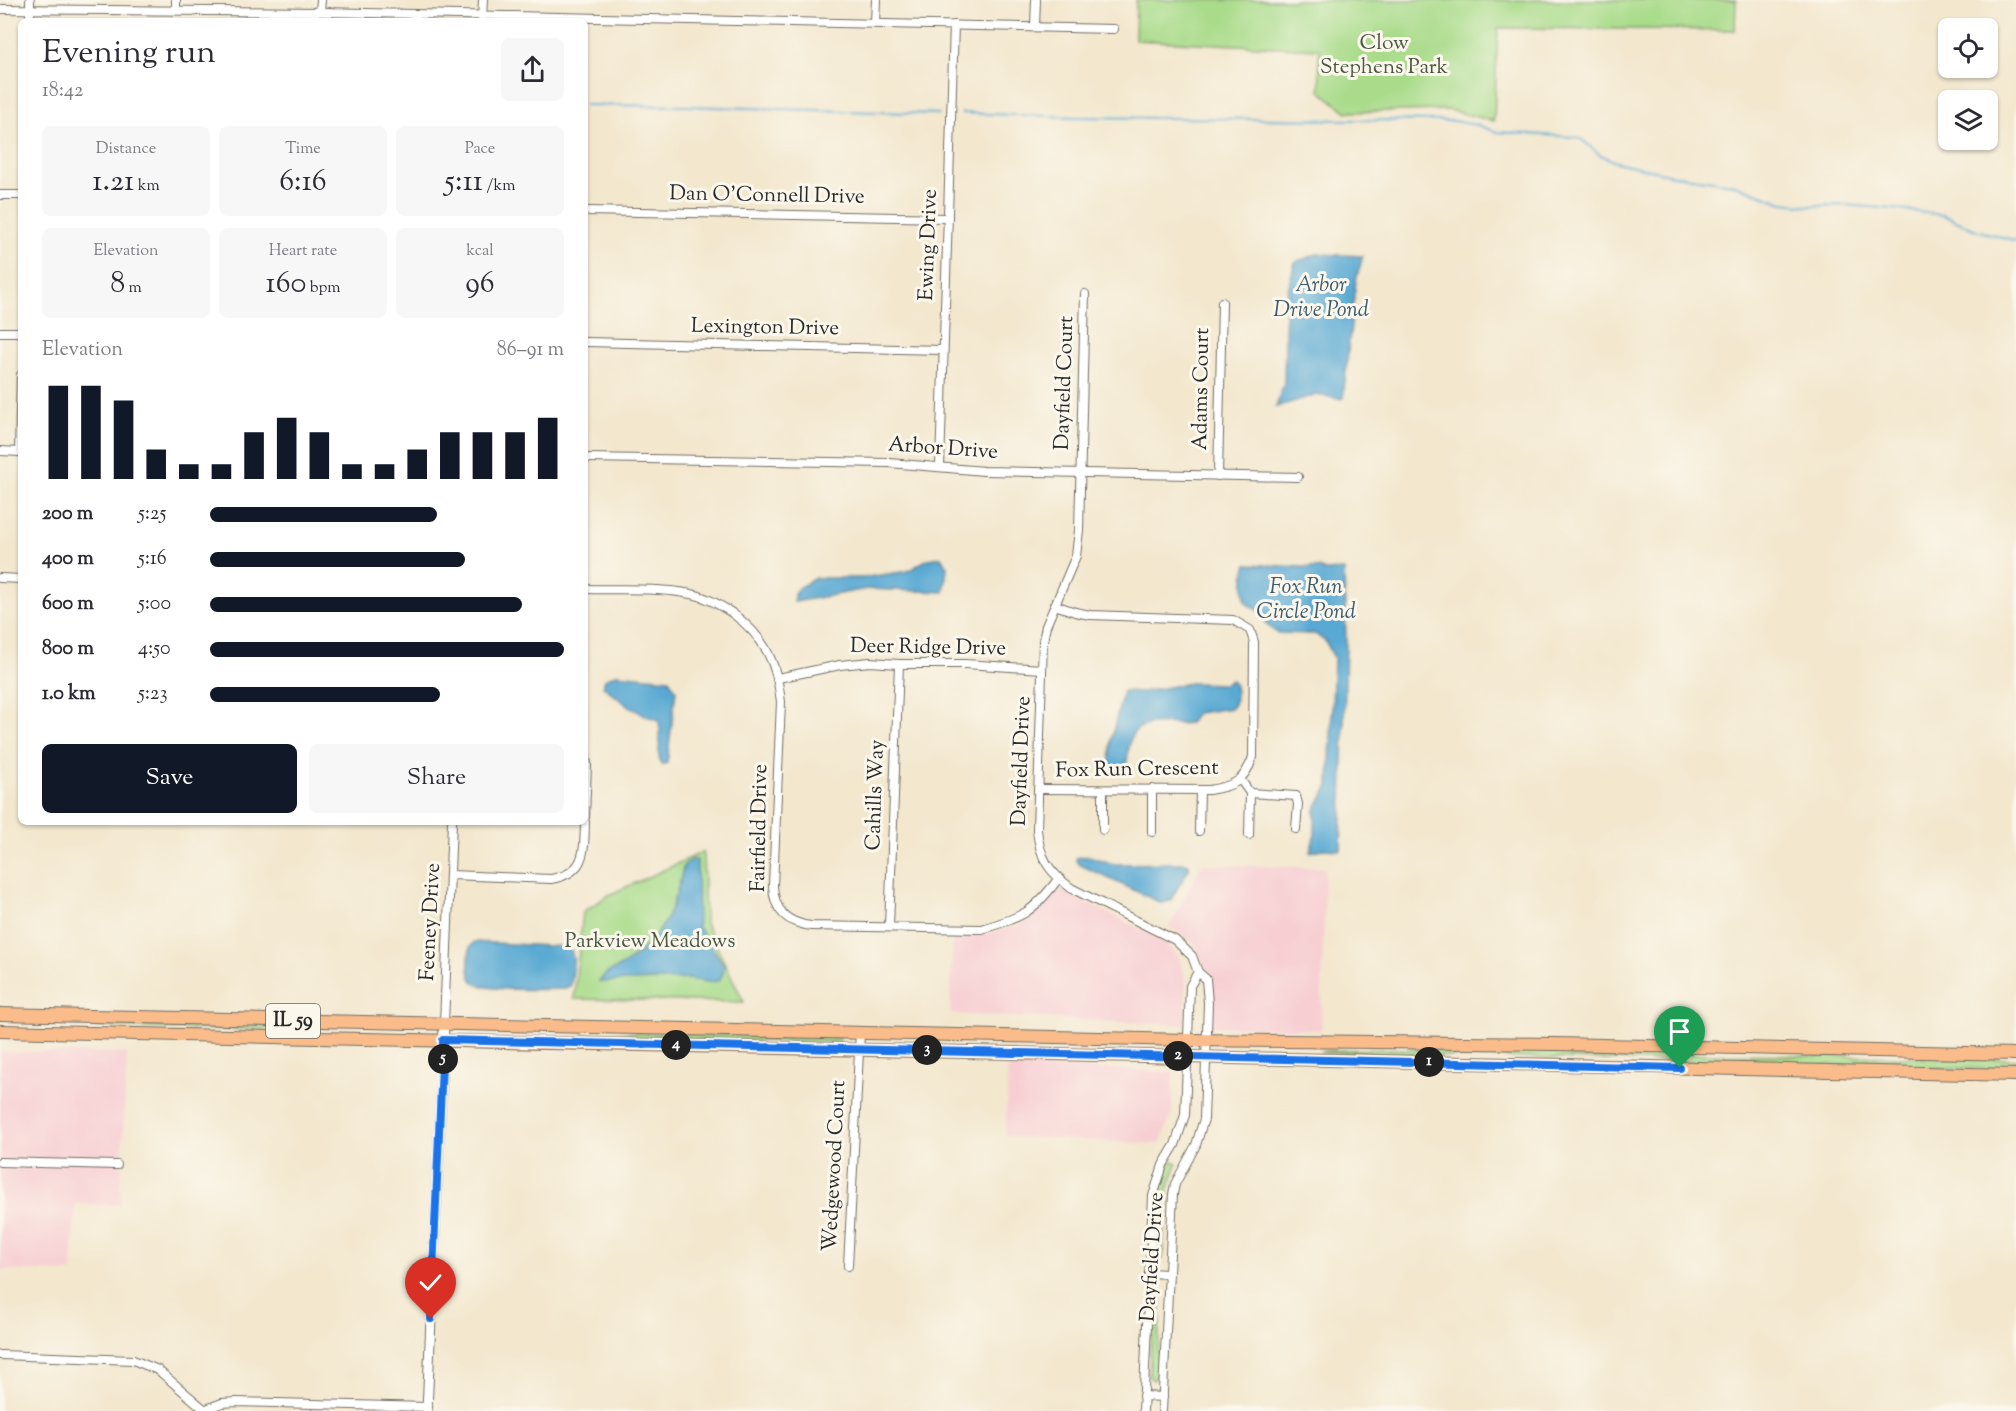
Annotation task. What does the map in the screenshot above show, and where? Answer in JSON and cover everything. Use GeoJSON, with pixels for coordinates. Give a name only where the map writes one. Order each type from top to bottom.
{"type":"FeatureCollection","features":[{"type":"Feature","properties":{"kind":"main road","name":"IL 59"},"geometry":{"type":"LineString","coordinates":[[0,1014],[1188,1040],[1569,1044],[2016,1054]]}},
{"type":"Feature","properties":{"kind":"main road","name":"IL 59"},"geometry":{"type":"LineString","coordinates":[[0,1031],[2016,1075]]}},
{"type":"Feature","properties":{"kind":"street"},"geometry":{"type":"LineString","coordinates":[[30,0],[30,18]]}},
{"type":"Feature","properties":{"kind":"street"},"geometry":{"type":"LineString","coordinates":[[176,0],[176,10]]}},
{"type":"Feature","properties":{"kind":"street"},"geometry":{"type":"LineString","coordinates":[[320,12],[321,0]]}},
{"type":"Feature","properties":{"kind":"street"},"geometry":{"type":"LineString","coordinates":[[0,9],[320,12],[482,18],[483,0]]}},
{"type":"Feature","properties":{"kind":"street"},"geometry":{"type":"LineString","coordinates":[[875,23],[876,0]]}},
{"type":"Feature","properties":{"kind":"street"},"geometry":{"type":"LineString","coordinates":[[1035,26],[1036,0]]}},
{"type":"Feature","properties":{"kind":"street"},"geometry":{"type":"LineString","coordinates":[[588,19],[1114,29]]}},
{"type":"Feature","properties":{"kind":"street","name":"Ewing Drive"},"geometry":{"type":"LineString","coordinates":[[940,466],[954,25]]}},
{"type":"Feature","properties":{"kind":"street"},"geometry":{"type":"LineString","coordinates":[[0,195],[18,195]]}},
{"type":"Feature","properties":{"kind":"street","name":"Dan O'Connell Drive"},"geometry":{"type":"LineString","coordinates":[[588,211],[948,218]]}},
{"type":"Feature","properties":{"kind":"street","name":"Dayfield Court"},"geometry":{"type":"LineString","coordinates":[[1080,473],[1085,294]]}},
{"type":"Feature","properties":{"kind":"street","name":"Adams Court"},"geometry":{"type":"LineString","coordinates":[[1218,476],[1222,302]]}},
{"type":"Feature","properties":{"kind":"street"},"geometry":{"type":"LineString","coordinates":[[0,332],[18,332]]}},
{"type":"Feature","properties":{"kind":"street","name":"Lexington Drive"},"geometry":{"type":"LineString","coordinates":[[588,342],[944,350]]}},
{"type":"Feature","properties":{"kind":"street"},"geometry":{"type":"LineString","coordinates":[[0,452],[18,452]]}},
{"type":"Feature","properties":{"kind":"street","name":"Arbor Drive"},"geometry":{"type":"LineString","coordinates":[[588,458],[889,463],[984,471],[1298,477]]}},
{"type":"Feature","properties":{"kind":"street","name":"Dayfield Drive"},"geometry":{"type":"LineString","coordinates":[[1080,473],[1076,556],[1054,605],[1043,641],[1037,830],[1039,849],[1048,867],[1058,879],[1071,888],[1175,940],[1191,956],[1198,972],[1206,979],[1207,1040],[1204,1119],[1196,1145],[1175,1184],[1173,1194],[1162,1411]]}},
{"type":"Feature","properties":{"kind":"street"},"geometry":{"type":"LineString","coordinates":[[0,578],[18,579]]}},
{"type":"Feature","properties":{"kind":"street","name":"Fairfield Drive"},"geometry":{"type":"LineString","coordinates":[[588,589],[693,594],[719,604],[743,621],[760,638],[778,678],[782,702],[773,886],[776,904],[790,921],[802,925],[982,929],[1029,912],[1044,898],[1058,879]]}},
{"type":"Feature","properties":{"kind":"street","name":"Fox Run Crescent"},"geometry":{"type":"LineString","coordinates":[[1038,789],[1200,790],[1231,787],[1247,773],[1253,757],[1254,642],[1250,630],[1233,620],[1090,615],[1054,605]]}},
{"type":"Feature","properties":{"kind":"street","name":"Deer Ridge Drive"},"geometry":{"type":"LineString","coordinates":[[778,678],[840,665],[870,662],[964,664],[1042,669]]}},
{"type":"Feature","properties":{"kind":"street","name":"Cahills Way"},"geometry":{"type":"LineString","coordinates":[[890,927],[899,664]]}},
{"type":"Feature","properties":{"kind":"street"},"geometry":{"type":"LineString","coordinates":[[1240,779],[1250,793],[1249,835]]}},
{"type":"Feature","properties":{"kind":"street"},"geometry":{"type":"LineString","coordinates":[[1152,789],[1152,832]]}},
{"type":"Feature","properties":{"kind":"street"},"geometry":{"type":"LineString","coordinates":[[1103,790],[1103,830]]}},
{"type":"Feature","properties":{"kind":"street"},"geometry":{"type":"LineString","coordinates":[[1199,831],[1200,790]]}},
{"type":"Feature","properties":{"kind":"street"},"geometry":{"type":"LineString","coordinates":[[1250,793],[1296,796],[1298,804],[1296,829]]}},
{"type":"Feature","properties":{"kind":"street","name":"Feeney Drive"},"geometry":{"type":"LineString","coordinates":[[444,1024],[452,825]]}},
{"type":"Feature","properties":{"kind":"street"},"geometry":{"type":"LineString","coordinates":[[451,875],[551,879],[565,876],[582,860],[585,825]]}},
{"type":"Feature","properties":{"kind":"street","name":"Dayfield Drive"},"geometry":{"type":"LineString","coordinates":[[1143,1411],[1153,1196],[1162,1165],[1174,1145],[1185,1115],[1190,986],[1198,972]]}},
{"type":"Feature","properties":{"kind":"street"},"geometry":{"type":"LineString","coordinates":[[0,1355],[115,1358],[138,1362],[158,1370],[203,1410],[236,1401],[330,1408],[427,1409],[444,1024]]}},
{"type":"Feature","properties":{"kind":"street","name":"Wedgewood Court"},"geometry":{"type":"LineString","coordinates":[[848,1266],[860,1032]]}},
{"type":"Feature","properties":{"kind":"street"},"geometry":{"type":"LineString","coordinates":[[0,1162],[117,1165]]}},
{"type":"Feature","properties":{"kind":"street"},"geometry":{"type":"LineString","coordinates":[[1149,1273],[1168,1274]]}},
{"type":"Feature","properties":{"kind":"street"},"geometry":{"type":"LineString","coordinates":[[1143,1396],[1162,1397]]}},
{"type":"Feature","properties":{"kind":"shaded area"},"geometry":{"type":"Polygon","coordinates":[[[1202,864],[1325,868],[1321,1030],[1209,1026],[1211,978],[1193,942],[1169,927],[1202,864]]]}},
{"type":"Feature","properties":{"kind":"shaded area"},"geometry":{"type":"Polygon","coordinates":[[[1060,889],[1154,936],[1178,954],[1186,983],[1186,1025],[950,1014],[953,936],[982,935],[1019,925],[1060,889]]]}},
{"type":"Feature","properties":{"kind":"shaded area"},"geometry":{"type":"Polygon","coordinates":[[[0,1052],[127,1053],[120,1205],[75,1204],[72,1272],[0,1270],[0,1052]]]}},
{"type":"Feature","properties":{"kind":"shaded area"},"geometry":{"type":"Polygon","coordinates":[[[1008,1065],[1173,1072],[1172,1113],[1160,1144],[1005,1136],[1008,1065]]]}},
{"type":"Feature","properties":{"kind":"green space","name":"Clow Stephens Park"},"geometry":{"type":"Polygon","coordinates":[[[1136,0],[1736,0],[1735,30],[1498,28],[1494,121],[1448,110],[1347,112],[1320,91],[1319,49],[1135,40],[1136,0]]]}},
{"type":"Feature","properties":{"kind":"green space","name":"Parkview Meadows"},"geometry":{"type":"Polygon","coordinates":[[[703,852],[705,923],[744,1002],[574,999],[583,912],[609,895],[703,852]]]}},
{"type":"Feature","properties":{"kind":"green space"},"geometry":{"type":"Polygon","coordinates":[[[142,1023],[304,1026],[304,1028],[256,1030],[95,1027],[94,1025],[142,1023]]]}},
{"type":"Feature","properties":{"kind":"green space"},"geometry":{"type":"Polygon","coordinates":[[[633,1033],[840,1037],[839,1042],[583,1038],[583,1035],[633,1033]]]}},
{"type":"Feature","properties":{"kind":"green space"},"geometry":{"type":"Polygon","coordinates":[[[1383,1049],[2016,1059],[2016,1067],[1986,1069],[1322,1053],[1321,1051],[1383,1049]]]}},
{"type":"Feature","properties":{"kind":"green space"},"geometry":{"type":"Polygon","coordinates":[[[1174,1161],[1177,1164],[1165,1204],[1163,1256],[1158,1260],[1155,1257],[1160,1197],[1165,1173],[1170,1162],[1174,1161]]]}},
{"type":"Feature","properties":{"kind":"green space"},"geometry":{"type":"Polygon","coordinates":[[[1157,1288],[1161,1292],[1157,1376],[1153,1380],[1149,1377],[1153,1295],[1157,1288]]]}},
{"type":"Feature","properties":{"kind":"water","name":"Arbor Drive Pond"},"geometry":{"type":"Polygon","coordinates":[[[1317,254],[1363,256],[1356,280],[1343,399],[1315,395],[1276,407],[1284,383],[1286,297],[1295,262],[1317,254]]]}},
{"type":"Feature","properties":{"kind":"water"},"geometry":{"type":"Polygon","coordinates":[[[941,557],[947,567],[944,592],[867,589],[794,602],[794,594],[798,588],[815,578],[861,578],[908,571],[928,559],[941,557]]]}},
{"type":"Feature","properties":{"kind":"water","name":"Fox Run Circle Pond"},"geometry":{"type":"Polygon","coordinates":[[[1247,564],[1318,568],[1325,571],[1344,570],[1346,641],[1341,850],[1323,849],[1310,852],[1315,834],[1315,809],[1329,786],[1334,658],[1326,642],[1315,634],[1277,633],[1267,625],[1263,614],[1246,603],[1243,584],[1247,564]]]}},
{"type":"Feature","properties":{"kind":"water"},"geometry":{"type":"Polygon","coordinates":[[[616,674],[669,679],[676,690],[667,763],[661,765],[659,760],[660,725],[658,720],[622,702],[603,686],[605,679],[616,674]]]}},
{"type":"Feature","properties":{"kind":"water","name":"Fox Run Circle Pond"},"geometry":{"type":"Polygon","coordinates":[[[1232,680],[1236,694],[1231,708],[1197,713],[1189,723],[1141,727],[1131,738],[1125,771],[1117,774],[1109,770],[1111,740],[1123,691],[1142,692],[1190,683],[1224,684],[1232,680]]]}},
{"type":"Feature","properties":{"kind":"water"},"geometry":{"type":"Polygon","coordinates":[[[1089,856],[1114,864],[1185,863],[1189,865],[1189,869],[1170,901],[1161,903],[1080,865],[1076,861],[1076,858],[1089,856]]]}},
{"type":"Feature","properties":{"kind":"water"},"geometry":{"type":"Polygon","coordinates":[[[691,860],[697,860],[698,927],[724,965],[719,981],[689,979],[599,982],[601,978],[639,952],[659,931],[676,896],[684,865],[691,860]]]}},
{"type":"Feature","properties":{"kind":"water"},"geometry":{"type":"Polygon","coordinates":[[[474,942],[569,947],[573,960],[571,985],[564,989],[503,989],[481,986],[472,980],[469,971],[470,947],[474,942]]]}},
{"type":"Feature","properties":{"kind":"waterway"},"geometry":{"type":"LineString","coordinates":[[588,105],[939,114]]}},
{"type":"Feature","properties":{"kind":"waterway"},"geometry":{"type":"LineString","coordinates":[[962,113],[1073,117],[1454,121],[1477,125],[1497,132],[1575,137],[1581,139],[1600,155],[1616,162],[1672,175],[1732,184],[1783,203],[1808,206],[1844,205],[1943,215],[1976,230],[2016,241]]}},
{"type":"Feature","properties":{"kind":"route"},"geometry":{"type":"LineString","coordinates":[[431,1319],[443,1040],[1680,1068]]}}]}
